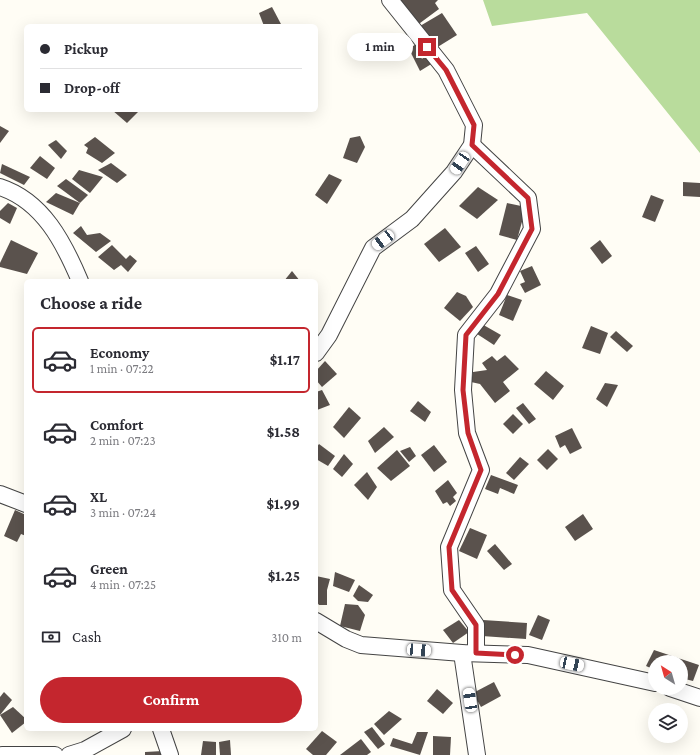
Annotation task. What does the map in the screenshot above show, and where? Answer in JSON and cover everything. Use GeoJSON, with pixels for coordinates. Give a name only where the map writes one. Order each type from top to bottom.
{"type":"FeatureCollection","features":[{"type":"Feature","properties":{"kind":"street"},"geometry":{"type":"LineString","coordinates":[[318,350],[329,335],[373,248],[412,219],[454,172],[472,145],[474,125],[446,70],[390,0]]}},
{"type":"Feature","properties":{"kind":"street"},"geometry":{"type":"LineString","coordinates":[[472,145],[528,198],[532,229],[498,294],[466,335],[463,390],[468,433],[481,470],[449,547],[452,590],[476,625],[469,653],[477,755]]}},
{"type":"Feature","properties":{"kind":"street"},"geometry":{"type":"LineString","coordinates":[[0,187],[32,205],[58,234],[79,279]]}},
{"type":"Feature","properties":{"kind":"street"},"geometry":{"type":"LineString","coordinates":[[0,494],[24,503]]}},
{"type":"Feature","properties":{"kind":"street"},"geometry":{"type":"LineString","coordinates":[[318,622],[361,646],[528,655],[648,681]]}},
{"type":"Feature","properties":{"kind":"street"},"geometry":{"type":"LineString","coordinates":[[688,694],[700,698]]}},
{"type":"Feature","properties":{"kind":"street"},"geometry":{"type":"LineString","coordinates":[[69,755],[85,750],[120,731]]}},
{"type":"Feature","properties":{"kind":"street"},"geometry":{"type":"LineString","coordinates":[[162,731],[170,755]]}},
{"type":"Feature","properties":{"kind":"street"},"geometry":{"type":"LineString","coordinates":[[2,755],[55,755]]}},
{"type":"Feature","properties":{"kind":"green space"},"geometry":{"type":"Polygon","coordinates":[[[483,0],[700,0],[700,153],[587,13],[492,26],[483,0]]]}},
{"type":"Feature","properties":{"kind":"building"},"geometry":{"type":"Polygon","coordinates":[[[401,0],[438,0],[435,3],[439,9],[416,26],[399,2],[401,0]]]}},
{"type":"Feature","properties":{"kind":"building"},"geometry":{"type":"Polygon","coordinates":[[[272,7],[281,24],[263,24],[259,13],[272,7]]]}},
{"type":"Feature","properties":{"kind":"building"},"geometry":{"type":"Polygon","coordinates":[[[442,13],[457,35],[436,48],[420,26],[442,13]]]}},
{"type":"Feature","properties":{"kind":"building"},"geometry":{"type":"Polygon","coordinates":[[[416,44],[422,59],[427,53],[433,63],[420,71],[409,49],[416,44]]]}},
{"type":"Feature","properties":{"kind":"building"},"geometry":{"type":"Polygon","coordinates":[[[114,112],[138,112],[127,123],[114,112]]]}},
{"type":"Feature","properties":{"kind":"building"},"geometry":{"type":"Polygon","coordinates":[[[0,126],[9,131],[0,143],[0,126]]]}},
{"type":"Feature","properties":{"kind":"building"},"geometry":{"type":"Polygon","coordinates":[[[360,136],[365,147],[357,163],[343,158],[350,138],[360,136]]]}},
{"type":"Feature","properties":{"kind":"building"},"geometry":{"type":"Polygon","coordinates":[[[95,137],[115,153],[102,163],[86,153],[88,148],[84,145],[95,137]]]}},
{"type":"Feature","properties":{"kind":"building"},"geometry":{"type":"Polygon","coordinates":[[[56,140],[67,151],[61,159],[48,145],[56,140]]]}},
{"type":"Feature","properties":{"kind":"building"},"geometry":{"type":"Polygon","coordinates":[[[40,156],[55,168],[47,179],[30,168],[40,156]]]}},
{"type":"Feature","properties":{"kind":"building"},"geometry":{"type":"Polygon","coordinates":[[[111,163],[127,175],[117,183],[98,170],[111,163]]]}},
{"type":"Feature","properties":{"kind":"building"},"geometry":{"type":"Polygon","coordinates":[[[2,164],[30,177],[24,185],[0,173],[2,164]]]}},
{"type":"Feature","properties":{"kind":"building"},"geometry":{"type":"Polygon","coordinates":[[[79,170],[103,177],[90,193],[72,179],[79,170]]]}},
{"type":"Feature","properties":{"kind":"building"},"geometry":{"type":"Polygon","coordinates":[[[329,174],[342,180],[327,204],[315,195],[329,174]]]}},
{"type":"Feature","properties":{"kind":"building"},"geometry":{"type":"Polygon","coordinates":[[[66,179],[88,195],[80,203],[57,186],[66,179]]]}},
{"type":"Feature","properties":{"kind":"building"},"geometry":{"type":"Polygon","coordinates":[[[683,182],[700,183],[700,197],[683,196],[683,182]]]}},
{"type":"Feature","properties":{"kind":"building"},"geometry":{"type":"Polygon","coordinates":[[[478,187],[498,200],[477,219],[459,206],[478,187]]]}},
{"type":"Feature","properties":{"kind":"building"},"geometry":{"type":"Polygon","coordinates":[[[56,193],[80,203],[73,215],[46,202],[56,193]]]}},
{"type":"Feature","properties":{"kind":"building"},"geometry":{"type":"Polygon","coordinates":[[[651,195],[664,200],[655,222],[642,217],[651,195]]]}},
{"type":"Feature","properties":{"kind":"building"},"geometry":{"type":"Polygon","coordinates":[[[8,203],[17,208],[10,224],[0,218],[0,211],[8,203]]]}},
{"type":"Feature","properties":{"kind":"building"},"geometry":{"type":"Polygon","coordinates":[[[507,203],[526,207],[517,240],[499,235],[507,203]]]}},
{"type":"Feature","properties":{"kind":"building"},"geometry":{"type":"Polygon","coordinates":[[[81,226],[87,235],[100,233],[111,241],[96,252],[73,233],[81,226]]]}},
{"type":"Feature","properties":{"kind":"building"},"geometry":{"type":"Polygon","coordinates":[[[445,228],[461,247],[439,262],[424,244],[445,228]]]}},
{"type":"Feature","properties":{"kind":"building"},"geometry":{"type":"Polygon","coordinates":[[[11,240],[38,253],[27,274],[0,267],[0,263],[11,240]]]}},
{"type":"Feature","properties":{"kind":"building"},"geometry":{"type":"Polygon","coordinates":[[[600,240],[612,256],[602,264],[590,248],[600,240]]]}},
{"type":"Feature","properties":{"kind":"building"},"geometry":{"type":"Polygon","coordinates":[[[112,245],[126,259],[130,255],[137,261],[128,272],[121,265],[114,270],[98,257],[112,245]]]}},
{"type":"Feature","properties":{"kind":"building"},"geometry":{"type":"Polygon","coordinates":[[[476,246],[489,264],[478,272],[465,253],[476,246]]]}},
{"type":"Feature","properties":{"kind":"building"},"geometry":{"type":"Polygon","coordinates":[[[532,266],[541,285],[525,293],[520,284],[525,282],[520,271],[532,266]]]}},
{"type":"Feature","properties":{"kind":"building"},"geometry":{"type":"Polygon","coordinates":[[[292,271],[298,279],[286,279],[292,271]]]}},
{"type":"Feature","properties":{"kind":"building"},"geometry":{"type":"Polygon","coordinates":[[[457,292],[466,296],[473,307],[460,321],[444,308],[457,292]]]}},
{"type":"Feature","properties":{"kind":"building"},"geometry":{"type":"Polygon","coordinates":[[[507,295],[522,300],[513,321],[499,315],[507,295]]]}},
{"type":"Feature","properties":{"kind":"building"},"geometry":{"type":"Polygon","coordinates":[[[480,323],[501,335],[494,345],[474,332],[480,323]]]}},
{"type":"Feature","properties":{"kind":"building"},"geometry":{"type":"Polygon","coordinates":[[[591,326],[608,333],[600,354],[582,348],[591,326]]]}},
{"type":"Feature","properties":{"kind":"building"},"geometry":{"type":"Polygon","coordinates":[[[616,331],[633,346],[627,352],[610,337],[616,331]]]}},
{"type":"Feature","properties":{"kind":"building"},"geometry":{"type":"Polygon","coordinates":[[[505,355],[519,369],[503,382],[510,391],[495,403],[480,384],[471,382],[473,372],[487,370],[482,363],[492,356],[497,361],[505,355]]]}},
{"type":"Feature","properties":{"kind":"building"},"geometry":{"type":"Polygon","coordinates":[[[325,361],[337,374],[322,387],[318,382],[318,369],[325,361]]]}},
{"type":"Feature","properties":{"kind":"building"},"geometry":{"type":"Polygon","coordinates":[[[546,371],[564,386],[553,400],[534,384],[546,371]]]}},
{"type":"Feature","properties":{"kind":"building"},"geometry":{"type":"Polygon","coordinates":[[[605,383],[618,385],[607,407],[596,399],[605,383]]]}},
{"type":"Feature","properties":{"kind":"building"},"geometry":{"type":"Polygon","coordinates":[[[322,390],[330,405],[318,410],[318,391],[322,390]]]}},
{"type":"Feature","properties":{"kind":"building"},"geometry":{"type":"Polygon","coordinates":[[[418,401],[431,412],[425,422],[410,411],[418,401]]]}},
{"type":"Feature","properties":{"kind":"building"},"geometry":{"type":"Polygon","coordinates":[[[523,403],[536,419],[529,424],[516,408],[523,403]]]}},
{"type":"Feature","properties":{"kind":"building"},"geometry":{"type":"Polygon","coordinates":[[[349,407],[361,418],[344,438],[333,427],[349,407]]]}},
{"type":"Feature","properties":{"kind":"building"},"geometry":{"type":"Polygon","coordinates":[[[513,414],[523,424],[513,434],[503,424],[513,414]]]}},
{"type":"Feature","properties":{"kind":"building"},"geometry":{"type":"Polygon","coordinates":[[[384,427],[394,437],[375,453],[368,441],[384,427]]]}},
{"type":"Feature","properties":{"kind":"building"},"geometry":{"type":"Polygon","coordinates":[[[572,428],[582,448],[570,454],[565,445],[560,448],[555,436],[572,428]]]}},
{"type":"Feature","properties":{"kind":"building"},"geometry":{"type":"Polygon","coordinates":[[[319,444],[335,456],[328,466],[318,460],[319,444]]]}},
{"type":"Feature","properties":{"kind":"building"},"geometry":{"type":"Polygon","coordinates":[[[434,445],[447,462],[434,472],[421,455],[434,445]]]}},
{"type":"Feature","properties":{"kind":"building"},"geometry":{"type":"Polygon","coordinates":[[[410,447],[416,456],[409,462],[400,451],[410,447]]]}},
{"type":"Feature","properties":{"kind":"building"},"geometry":{"type":"Polygon","coordinates":[[[548,449],[558,459],[547,470],[537,460],[548,449]]]}},
{"type":"Feature","properties":{"kind":"building"},"geometry":{"type":"Polygon","coordinates":[[[397,450],[410,466],[391,481],[377,468],[397,450]]]}},
{"type":"Feature","properties":{"kind":"building"},"geometry":{"type":"Polygon","coordinates":[[[344,454],[353,464],[342,477],[333,469],[344,454]]]}},
{"type":"Feature","properties":{"kind":"building"},"geometry":{"type":"Polygon","coordinates":[[[520,457],[529,464],[514,480],[506,473],[520,457]]]}},
{"type":"Feature","properties":{"kind":"building"},"geometry":{"type":"Polygon","coordinates":[[[367,472],[377,487],[368,500],[354,485],[367,472]]]}},
{"type":"Feature","properties":{"kind":"building"},"geometry":{"type":"Polygon","coordinates":[[[491,475],[518,485],[514,494],[500,488],[498,494],[485,489],[491,475]]]}},
{"type":"Feature","properties":{"kind":"building"},"geometry":{"type":"Polygon","coordinates":[[[448,480],[457,493],[453,497],[456,501],[450,506],[447,502],[443,504],[435,491],[448,480]]]}},
{"type":"Feature","properties":{"kind":"building"},"geometry":{"type":"Polygon","coordinates":[[[15,510],[24,514],[24,535],[21,534],[17,542],[4,536],[15,510]]]}},
{"type":"Feature","properties":{"kind":"building"},"geometry":{"type":"Polygon","coordinates":[[[583,514],[593,529],[575,541],[565,527],[583,514]]]}},
{"type":"Feature","properties":{"kind":"building"},"geometry":{"type":"Polygon","coordinates":[[[470,528],[487,535],[477,559],[459,551],[470,528]]]}},
{"type":"Feature","properties":{"kind":"building"},"geometry":{"type":"Polygon","coordinates":[[[495,544],[512,564],[504,570],[487,551],[495,544]]]}},
{"type":"Feature","properties":{"kind":"building"},"geometry":{"type":"Polygon","coordinates":[[[335,572],[355,580],[349,592],[333,586],[335,572]]]}},
{"type":"Feature","properties":{"kind":"building"},"geometry":{"type":"Polygon","coordinates":[[[318,576],[330,579],[327,590],[327,605],[319,605],[318,576]]]}},
{"type":"Feature","properties":{"kind":"building"},"geometry":{"type":"Polygon","coordinates":[[[359,585],[373,595],[368,602],[358,601],[353,596],[359,585]]]}},
{"type":"Feature","properties":{"kind":"building"},"geometry":{"type":"Polygon","coordinates":[[[345,604],[358,605],[365,615],[360,631],[340,626],[345,604]]]}},
{"type":"Feature","properties":{"kind":"building"},"geometry":{"type":"Polygon","coordinates":[[[538,615],[550,620],[542,640],[529,635],[538,615]]]}},
{"type":"Feature","properties":{"kind":"building"},"geometry":{"type":"Polygon","coordinates":[[[459,620],[469,632],[453,643],[443,630],[459,620]]]}},
{"type":"Feature","properties":{"kind":"building"},"geometry":{"type":"Polygon","coordinates":[[[483,620],[527,623],[526,639],[482,636],[483,620]]]}},
{"type":"Feature","properties":{"kind":"building"},"geometry":{"type":"Polygon","coordinates":[[[654,650],[669,655],[652,655],[654,650]]]}},
{"type":"Feature","properties":{"kind":"building"},"geometry":{"type":"Polygon","coordinates":[[[688,661],[699,665],[693,681],[688,680],[688,661]]]}},
{"type":"Feature","properties":{"kind":"building"},"geometry":{"type":"Polygon","coordinates":[[[494,682],[501,696],[481,707],[473,693],[494,682]]]}},
{"type":"Feature","properties":{"kind":"building"},"geometry":{"type":"Polygon","coordinates":[[[437,689],[453,703],[443,714],[427,701],[437,689]]]}},
{"type":"Feature","properties":{"kind":"building"},"geometry":{"type":"Polygon","coordinates":[[[4,692],[12,700],[0,715],[0,697],[4,692]]]}},
{"type":"Feature","properties":{"kind":"building"},"geometry":{"type":"Polygon","coordinates":[[[13,707],[24,717],[24,724],[12,733],[0,715],[13,707]]]}},
{"type":"Feature","properties":{"kind":"building"},"geometry":{"type":"Polygon","coordinates":[[[389,711],[402,719],[384,735],[374,724],[389,711]]]}},
{"type":"Feature","properties":{"kind":"building"},"geometry":{"type":"Polygon","coordinates":[[[372,727],[385,744],[378,749],[364,732],[372,727]]]}},
{"type":"Feature","properties":{"kind":"building"},"geometry":{"type":"Polygon","coordinates":[[[322,731],[337,742],[326,755],[313,755],[306,749],[322,731]]]}},
{"type":"Feature","properties":{"kind":"building"},"geometry":{"type":"Polygon","coordinates":[[[417,732],[428,732],[420,755],[390,746],[393,738],[412,744],[417,732]]]}},
{"type":"Feature","properties":{"kind":"building"},"geometry":{"type":"Polygon","coordinates":[[[433,736],[451,737],[450,755],[433,755],[433,736]]]}},
{"type":"Feature","properties":{"kind":"building"},"geometry":{"type":"Polygon","coordinates":[[[361,739],[371,752],[367,755],[340,755],[361,739]]]}},
{"type":"Feature","properties":{"kind":"building"},"geometry":{"type":"Polygon","coordinates":[[[230,740],[231,755],[220,755],[219,742],[230,740]]]}},
{"type":"Feature","properties":{"kind":"building"},"geometry":{"type":"Polygon","coordinates":[[[203,741],[216,742],[216,755],[201,755],[203,741]]]}},
{"type":"Feature","properties":{"kind":"building"},"geometry":{"type":"Polygon","coordinates":[[[163,751],[164,755],[145,755],[145,752],[163,751]]]}},
{"type":"Feature","properties":{"kind":"route"},"geometry":{"type":"LineString","coordinates":[[427,47],[446,70],[474,125],[472,145],[528,198],[532,229],[498,294],[466,335],[463,390],[468,433],[481,470],[449,547],[452,590],[476,625],[476,653],[515,655]]}}]}
